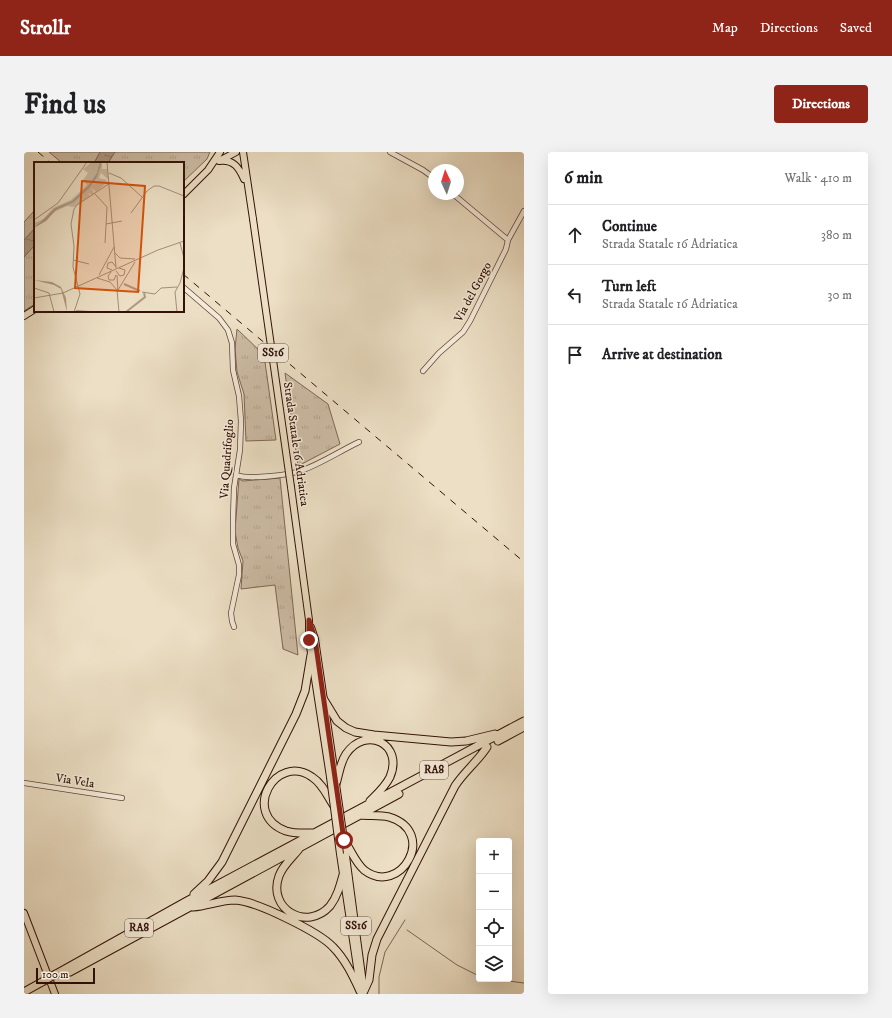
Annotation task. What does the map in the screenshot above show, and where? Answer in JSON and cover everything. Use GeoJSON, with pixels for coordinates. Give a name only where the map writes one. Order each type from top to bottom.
{"type":"FeatureCollection","features":[{"type":"Feature","properties":{"kind":"highway"},"geometry":{"type":"LineString","coordinates":[[188,905],[208,881],[226,854],[296,714],[305,691],[311,655]]}},
{"type":"Feature","properties":{"kind":"highway"},"geometry":{"type":"LineString","coordinates":[[323,698],[337,721],[346,728],[361,734],[452,742],[466,741],[501,733]]}},
{"type":"Feature","properties":{"kind":"highway","name":"RA8"},"geometry":{"type":"LineString","coordinates":[[43,984],[314,834],[524,721]]}},
{"type":"Feature","properties":{"kind":"highway","name":"RA8"},"geometry":{"type":"LineString","coordinates":[[188,905],[301,847],[524,727]]}},
{"type":"Feature","properties":{"kind":"highway"},"geometry":{"type":"LineString","coordinates":[[336,784],[335,775],[346,754],[352,747],[360,742],[368,740],[376,740],[383,743],[389,749],[393,762],[390,776],[381,791],[366,806]]}},
{"type":"Feature","properties":{"kind":"highway"},"geometry":{"type":"LineString","coordinates":[[363,993],[369,980],[370,964],[374,949],[394,906],[455,786],[487,747]]}},
{"type":"Feature","properties":{"kind":"highway"},"geometry":{"type":"LineString","coordinates":[[314,834],[291,832],[273,823],[266,813],[264,800],[266,792],[280,775],[297,771],[304,773],[318,782],[334,806]]}},
{"type":"Feature","properties":{"kind":"highway"},"geometry":{"type":"LineString","coordinates":[[344,840],[360,866],[377,876],[387,876],[396,873],[404,867],[410,859],[413,840],[407,828],[399,822],[385,816],[361,815]]}},
{"type":"Feature","properties":{"kind":"highway"},"geometry":{"type":"LineString","coordinates":[[301,847],[285,864],[280,872],[277,882],[277,896],[281,904],[287,910],[304,918],[313,917],[321,913],[330,906],[336,897],[343,875]]}},
{"type":"Feature","properties":{"kind":"highway"},"geometry":{"type":"LineString","coordinates":[[188,905],[204,906],[222,901],[236,900],[256,904],[266,908],[328,942],[342,958],[363,993]]}},
{"type":"Feature","properties":{"kind":"highway"},"geometry":{"type":"LineString","coordinates":[[24,992],[43,984]]}},
{"type":"Feature","properties":{"kind":"highway"},"geometry":{"type":"LineString","coordinates":[[29,994],[43,984]]}},
{"type":"Feature","properties":{"kind":"main road"},"geometry":{"type":"LineString","coordinates":[[184,194],[211,166],[220,152]]}},
{"type":"Feature","properties":{"kind":"main road"},"geometry":{"type":"LineString","coordinates":[[211,166],[236,152]]}},
{"type":"Feature","properties":{"kind":"main road","name":"Strada Statale 16 Adriatica"},"geometry":{"type":"LineString","coordinates":[[243,152],[309,620],[311,655],[335,775]]}},
{"type":"Feature","properties":{"kind":"main road"},"geometry":{"type":"LineString","coordinates":[[220,161],[228,160],[236,165],[241,171],[248,186]]}},
{"type":"Feature","properties":{"kind":"main road"},"geometry":{"type":"LineString","coordinates":[[184,189],[193,184]]}},
{"type":"Feature","properties":{"kind":"main road"},"geometry":{"type":"LineString","coordinates":[[24,316],[34,310]]}},
{"type":"Feature","properties":{"kind":"main road","name":"Strada Statale 16 Adriatica"},"geometry":{"type":"LineString","coordinates":[[309,620],[315,639],[335,775],[334,806],[344,862],[363,993]]}},
{"type":"Feature","properties":{"kind":"main road","name":"Strada Statale 16 Adriatica"},"geometry":{"type":"LineString","coordinates":[[336,784],[344,840],[343,875],[363,993]]}},
{"type":"Feature","properties":{"kind":"main road"},"geometry":{"type":"LineString","coordinates":[[24,913],[56,994]]}},
{"type":"Feature","properties":{"kind":"street"},"geometry":{"type":"LineString","coordinates":[[390,152],[411,162],[428,174]]}},
{"type":"Feature","properties":{"kind":"street"},"geometry":{"type":"LineString","coordinates":[[460,200],[508,240]]}},
{"type":"Feature","properties":{"kind":"street","name":"Via del Gorgo"},"geometry":{"type":"LineString","coordinates":[[423,371],[439,352],[462,332],[470,321],[506,249],[508,240],[524,211]]}},
{"type":"Feature","properties":{"kind":"street","name":"Via Quadrifoglio"},"geometry":{"type":"LineString","coordinates":[[184,288],[219,318],[231,336],[233,370],[239,396],[241,421],[240,450],[236,475],[232,534],[235,555],[239,565],[239,575],[231,613],[234,627]]}},
{"type":"Feature","properties":{"kind":"street"},"geometry":{"type":"LineString","coordinates":[[236,475],[243,478],[253,478],[297,472],[358,442]]}},
{"type":"Feature","properties":{"kind":"street","name":"Via Vela"},"geometry":{"type":"LineString","coordinates":[[24,783],[122,798]]}},
{"type":"Feature","properties":{"kind":"green space"},"geometry":{"type":"Polygon","coordinates":[[[49,152],[210,152],[207,159],[184,181],[184,162],[61,162],[49,152]]]}},
{"type":"Feature","properties":{"kind":"green space"},"geometry":{"type":"Polygon","coordinates":[[[34,211],[34,305],[24,311],[24,222],[34,211]]]}},
{"type":"Feature","properties":{"kind":"green space"},"geometry":{"type":"Polygon","coordinates":[[[237,329],[264,355],[276,440],[246,441],[244,394],[237,372],[235,349],[237,329]]]}},
{"type":"Feature","properties":{"kind":"green space"},"geometry":{"type":"Polygon","coordinates":[[[285,373],[328,404],[340,444],[298,466],[285,373]]]}},
{"type":"Feature","properties":{"kind":"green space"},"geometry":{"type":"Polygon","coordinates":[[[280,478],[298,655],[283,649],[275,585],[241,589],[243,561],[238,548],[235,531],[239,479],[243,481],[280,478]]]}},
{"type":"Feature","properties":{"kind":"water"},"geometry":{"type":"Polygon","coordinates":[[[100,152],[115,152],[109,162],[95,162],[100,152]]]}},
{"type":"Feature","properties":{"kind":"water"},"geometry":{"type":"Polygon","coordinates":[[[34,229],[34,246],[24,257],[24,240],[34,229]]]}},
{"type":"Feature","properties":{"kind":"waterway"},"geometry":{"type":"LineString","coordinates":[[379,994],[379,977],[385,952],[405,920]]}},
{"type":"Feature","properties":{"kind":"waterway"},"geometry":{"type":"LineString","coordinates":[[407,930],[457,965],[476,974]]}},
{"type":"Feature","properties":{"kind":"waterway"},"geometry":{"type":"LineString","coordinates":[[512,981],[524,983]]}},
{"type":"Feature","properties":{"kind":"railway"},"geometry":{"type":"LineString","coordinates":[[38,152],[50,162]]}},
{"type":"Feature","properties":{"kind":"railway"},"geometry":{"type":"LineString","coordinates":[[184,275],[524,562]]}},
{"type":"Feature","properties":{"kind":"route"},"geometry":{"type":"LineString","coordinates":[[309,640],[309,620],[315,639],[344,840]]}}]}
